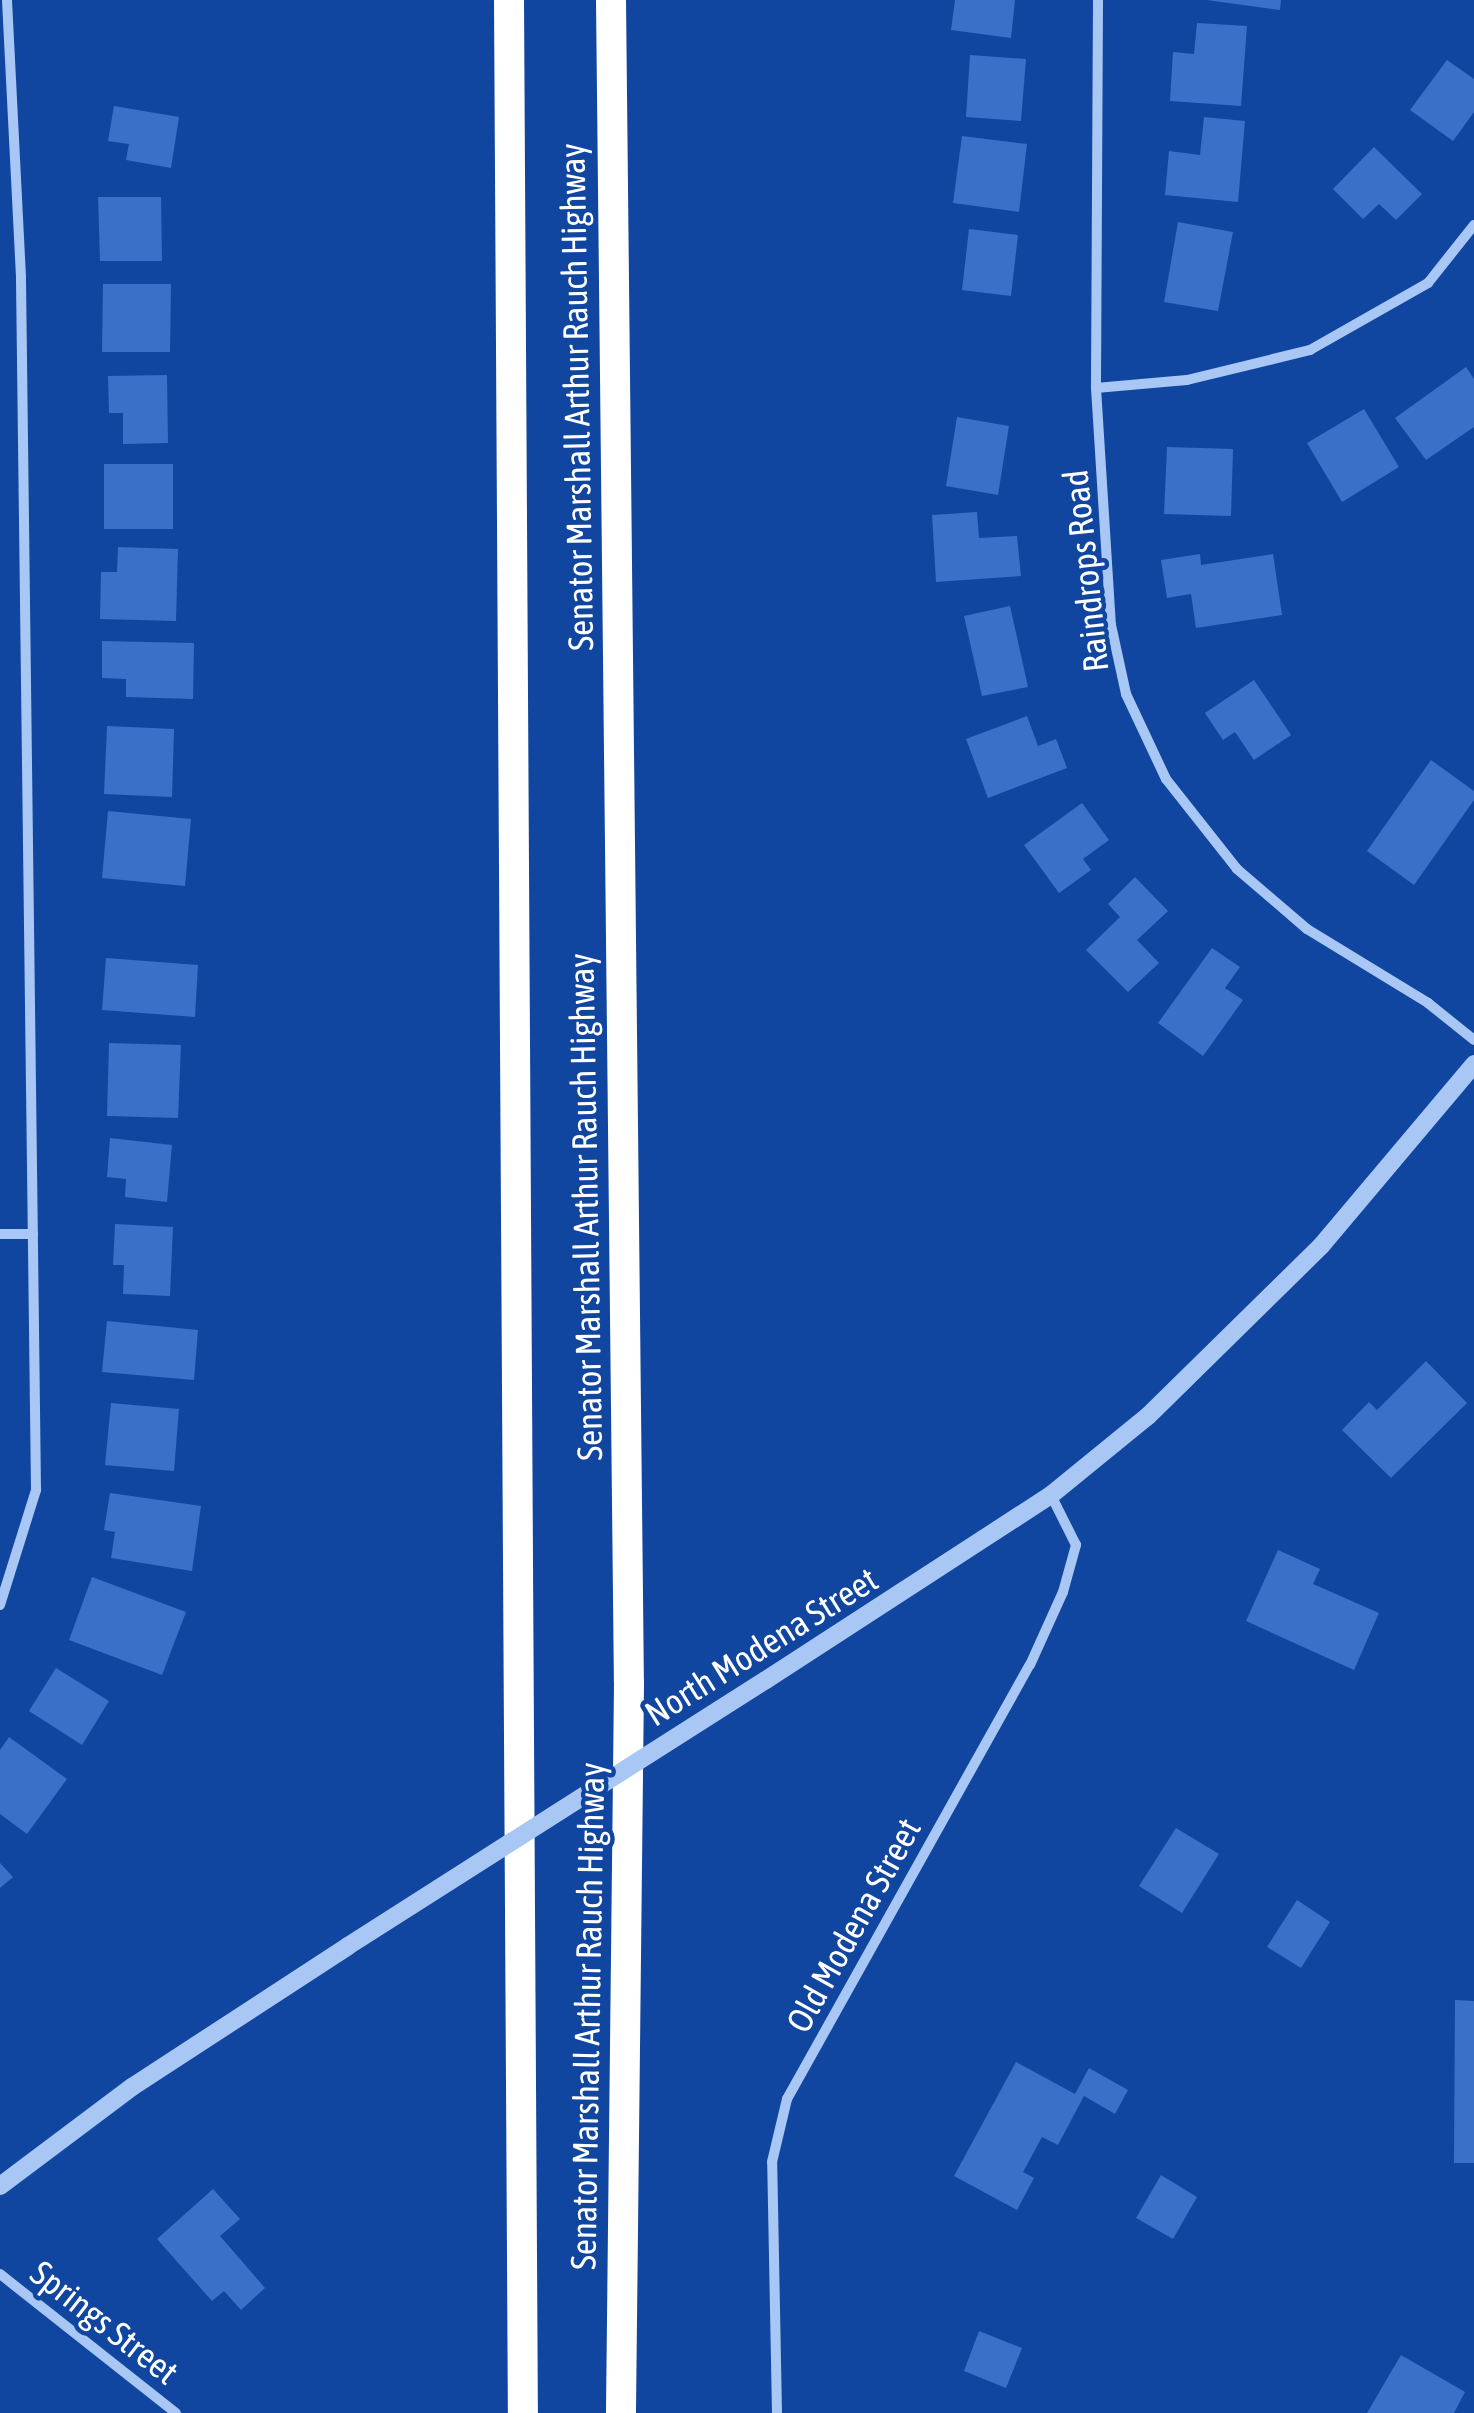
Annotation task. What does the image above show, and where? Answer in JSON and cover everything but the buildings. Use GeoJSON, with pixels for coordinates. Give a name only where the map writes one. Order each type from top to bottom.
{"type":"FeatureCollection","features":[{"type":"Feature","properties":{"kind":"highway","name":"Senator Marshall Arthur Rauch Highway"},"geometry":{"type":"LineString","coordinates":[[509,0],[522,2413]]}},
{"type":"Feature","properties":{"kind":"highway","name":"Senator Marshall Arthur Rauch Highway"},"geometry":{"type":"LineString","coordinates":[[611,0],[629,1683],[621,2413]]}},
{"type":"Feature","properties":{"kind":"street"},"geometry":{"type":"LineString","coordinates":[[0,1606],[36,1490],[21,277],[6,0]]}},
{"type":"Feature","properties":{"kind":"street","name":"Raindrops Road"},"geometry":{"type":"LineString","coordinates":[[1098,0],[1096,388],[1111,625],[1126,694],[1166,779],[1236,870],[1307,930],[1428,1003],[1474,1040]]}},
{"type":"Feature","properties":{"kind":"street"},"geometry":{"type":"LineString","coordinates":[[1096,388],[1187,380],[1310,350],[1428,283],[1474,225]]}},
{"type":"Feature","properties":{"kind":"street","name":"North Modena Street"},"geometry":{"type":"LineString","coordinates":[[0,2186],[132,2086],[1051,1494],[1226,1347],[1322,1246],[1474,1064]]}},
{"type":"Feature","properties":{"kind":"street"},"geometry":{"type":"LineString","coordinates":[[0,1234],[33,1234]]}},
{"type":"Feature","properties":{"kind":"street","name":"Old Modena Street"},"geometry":{"type":"LineString","coordinates":[[777,2413],[772,2162],[787,2099],[1030,1666],[1063,1592],[1076,1545],[1051,1494]]}},
{"type":"Feature","properties":{"kind":"street","name":"Springs Street"},"geometry":{"type":"LineString","coordinates":[[0,2274],[176,2413]]}}]}
